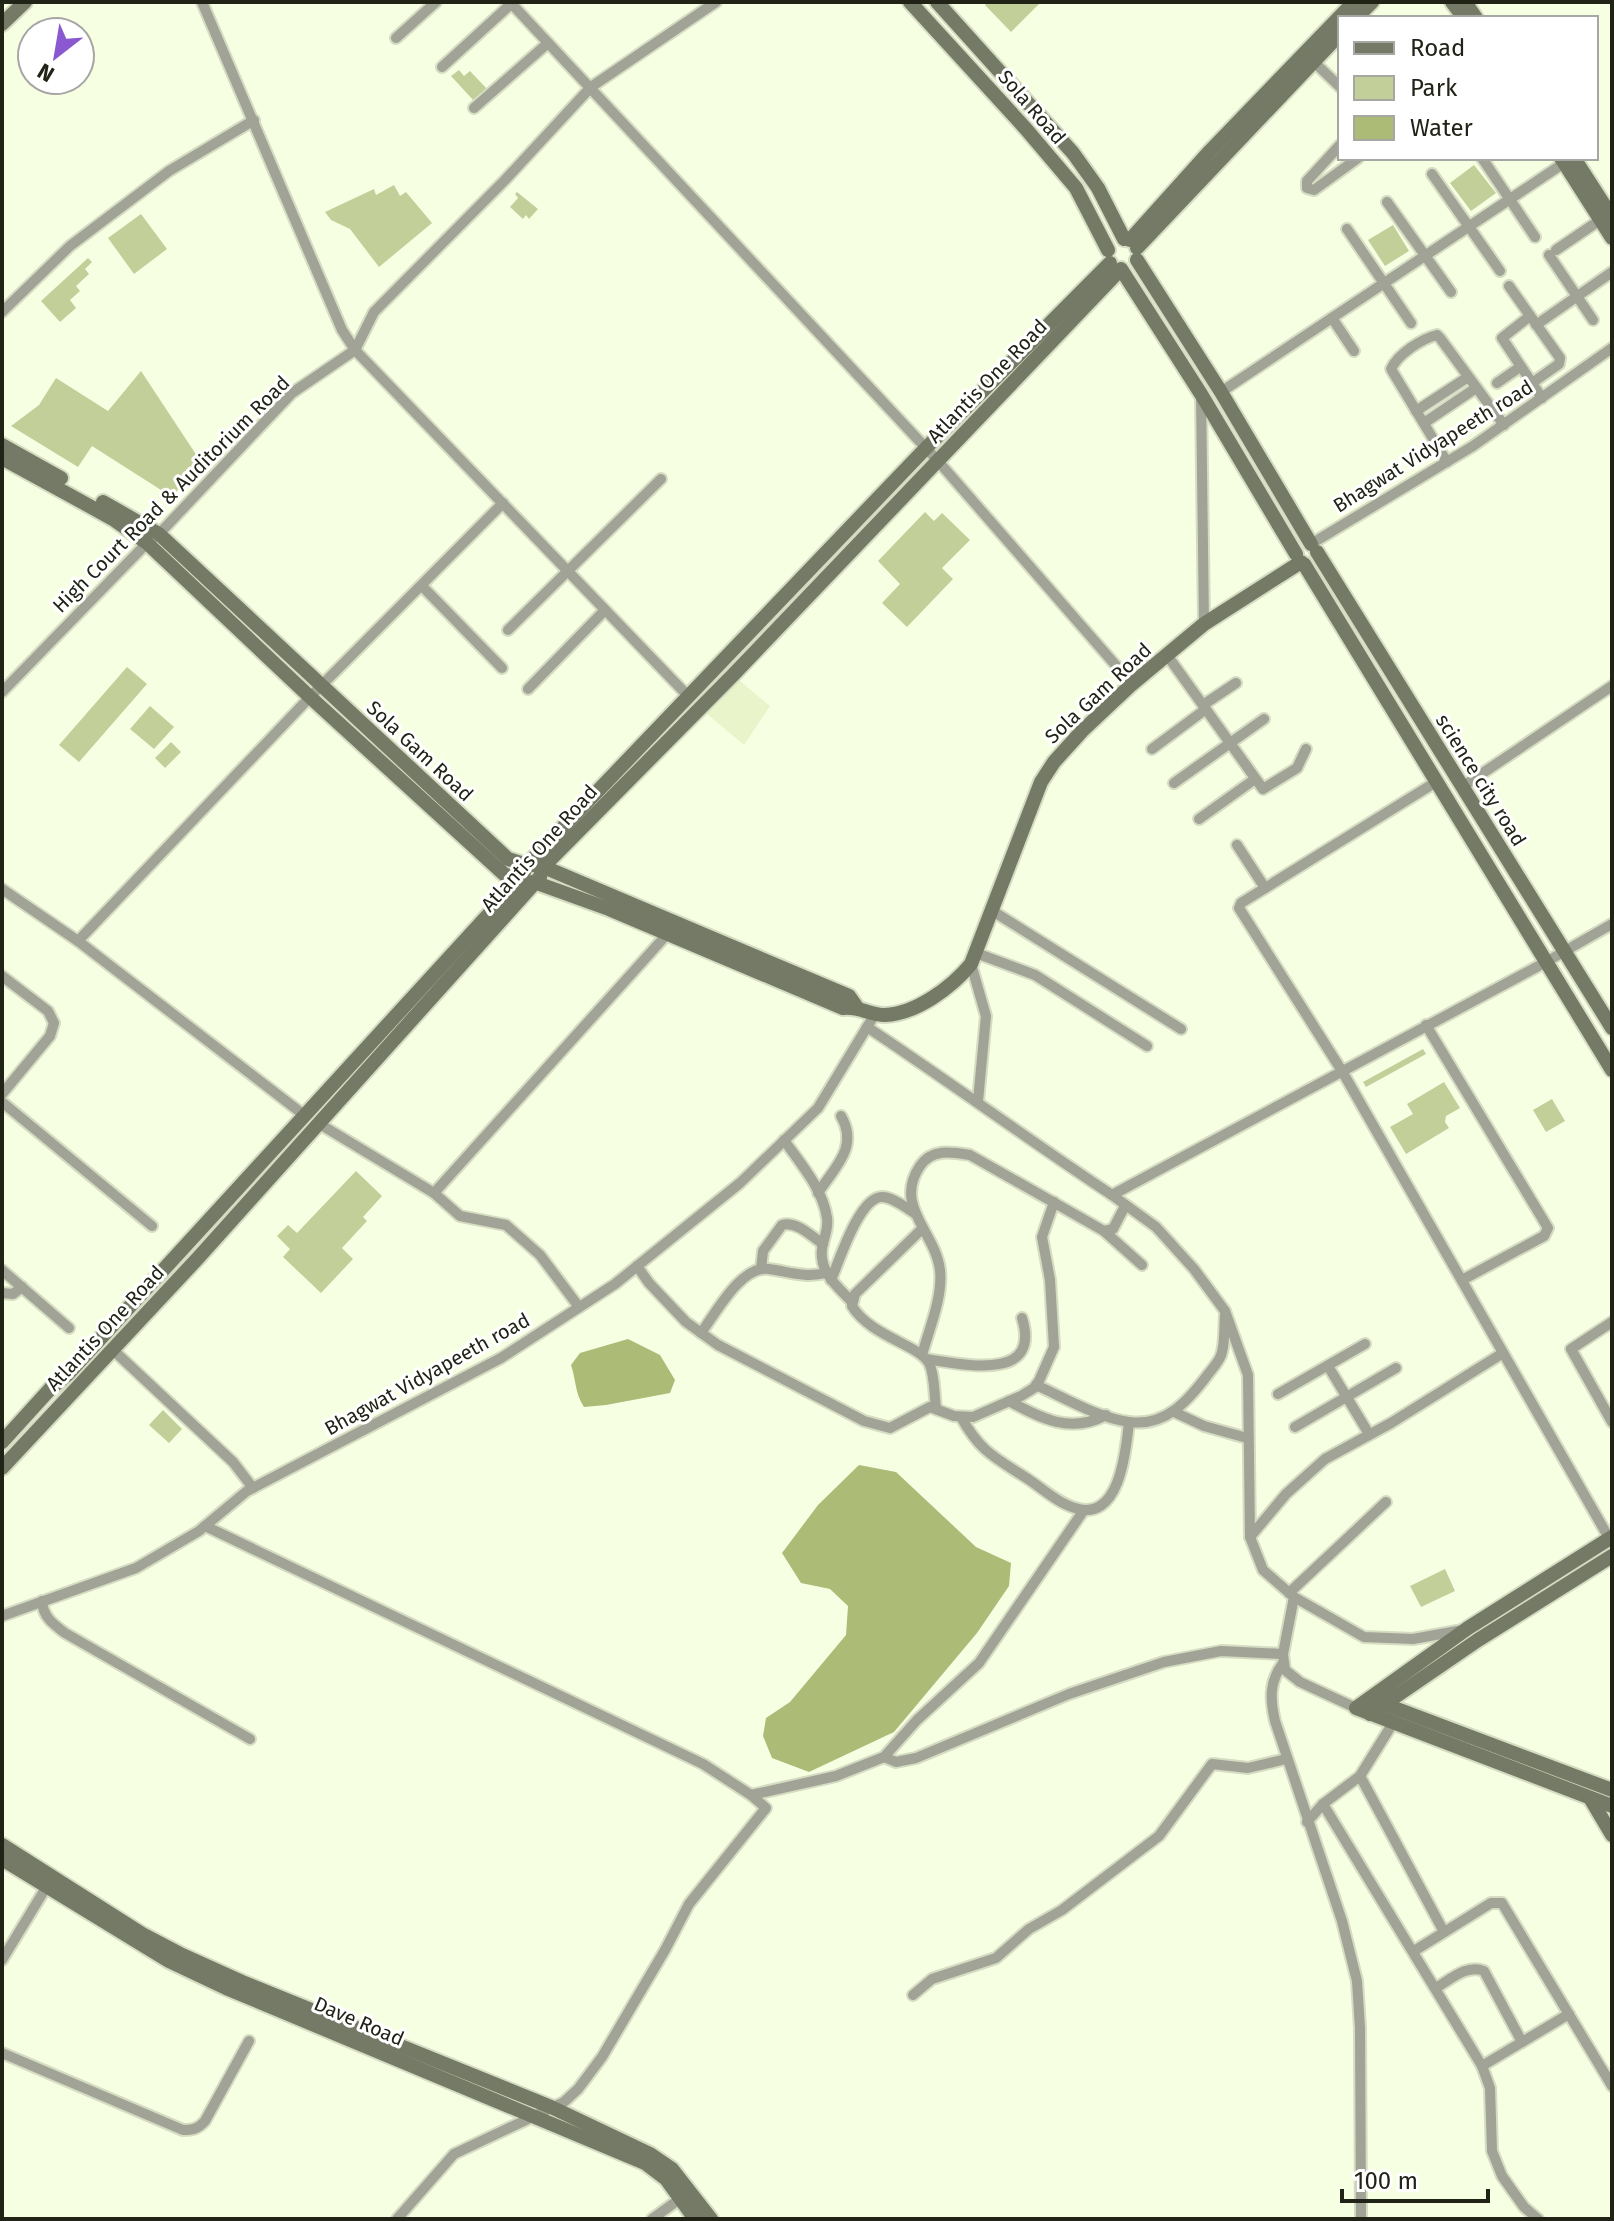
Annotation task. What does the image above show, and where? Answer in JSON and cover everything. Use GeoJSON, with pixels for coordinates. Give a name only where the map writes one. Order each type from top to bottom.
{"type":"FeatureCollection","features":[{"type":"Feature","properties":{"kind":"street"},"geometry":{"type":"LineString","coordinates":[[2,24],[25,2]]}},
{"type":"Feature","properties":{"kind":"street"},"geometry":{"type":"LineString","coordinates":[[202,2],[342,330],[355,350],[689,697]]}},
{"type":"Feature","properties":{"kind":"street"},"geometry":{"type":"LineString","coordinates":[[396,38],[436,2]]}},
{"type":"Feature","properties":{"kind":"street","name":"High Court Road & Auditorium Road"},"geometry":{"type":"LineString","coordinates":[[2,692],[292,393],[355,350],[374,312],[505,180],[591,87],[716,2]]}},
{"type":"Feature","properties":{"kind":"street","name":"Sola Road"},"geometry":{"type":"LineString","coordinates":[[910,2],[1076,188],[1113,261],[1201,394],[1612,1070]]}},
{"type":"Feature","properties":{"kind":"street","name":"Sola Road"},"geometry":{"type":"LineString","coordinates":[[937,2],[1073,153],[1098,188],[1132,247]]}},
{"type":"Feature","properties":{"kind":"street"},"geometry":{"type":"LineString","coordinates":[[442,67],[511,3],[938,461],[1132,684]]}},
{"type":"Feature","properties":{"kind":"street"},"geometry":{"type":"LineString","coordinates":[[1132,247],[1114,242],[1113,261],[1131,268],[1132,247],[1210,151],[1338,19]]}},
{"type":"Feature","properties":{"kind":"street"},"geometry":{"type":"LineString","coordinates":[[1132,247],[1338,36]]}},
{"type":"Feature","properties":{"kind":"street"},"geometry":{"type":"LineString","coordinates":[[474,108],[548,43]]}},
{"type":"Feature","properties":{"kind":"street"},"geometry":{"type":"LineString","coordinates":[[1313,61],[1338,85]]}},
{"type":"Feature","properties":{"kind":"street"},"geometry":{"type":"LineString","coordinates":[[2,312],[70,246],[169,171],[254,120]]}},
{"type":"Feature","properties":{"kind":"street"},"geometry":{"type":"LineString","coordinates":[[1338,147],[1307,181],[1307,188],[1314,190],[1355,160]]}},
{"type":"Feature","properties":{"kind":"street"},"geometry":{"type":"LineString","coordinates":[[1483,160],[1535,237]]}},
{"type":"Feature","properties":{"kind":"street"},"geometry":{"type":"LineString","coordinates":[[1221,392],[1566,160],[1606,218],[1612,238]]}},
{"type":"Feature","properties":{"kind":"street"},"geometry":{"type":"LineString","coordinates":[[1432,174],[1500,271]]}},
{"type":"Feature","properties":{"kind":"street"},"geometry":{"type":"LineString","coordinates":[[1387,202],[1451,292]]}},
{"type":"Feature","properties":{"kind":"street"},"geometry":{"type":"LineString","coordinates":[[1593,320],[1552,253],[1606,218]]}},
{"type":"Feature","properties":{"kind":"street"},"geometry":{"type":"LineString","coordinates":[[1347,229],[1411,323]]}},
{"type":"Feature","properties":{"kind":"street","name":"science city road"},"geometry":{"type":"LineString","coordinates":[[1132,247],[1314,548],[1612,1028]]}},
{"type":"Feature","properties":{"kind":"street","name":"Atlantis One Road"},"geometry":{"type":"LineString","coordinates":[[2,1442],[51,1388],[68,1374],[689,697],[926,448],[1113,261]]}},
{"type":"Feature","properties":{"kind":"street","name":"Atlantis One Road"},"geometry":{"type":"LineString","coordinates":[[527,875],[540,877],[542,868],[938,461],[1113,261]]}},
{"type":"Feature","properties":{"kind":"street"},"geometry":{"type":"LineString","coordinates":[[1542,398],[1502,338],[1577,296],[1612,272]]}},
{"type":"Feature","properties":{"kind":"street"},"geometry":{"type":"LineString","coordinates":[[1509,286],[1560,361],[1532,383]]}},
{"type":"Feature","properties":{"kind":"street"},"geometry":{"type":"LineString","coordinates":[[1332,318],[1354,351]]}},
{"type":"Feature","properties":{"kind":"street"},"geometry":{"type":"LineString","coordinates":[[1447,462],[1391,369],[1395,361],[1426,338],[1437,335],[1504,425]]}},
{"type":"Feature","properties":{"kind":"street","name":"Bhagwat Vidyapeeth road"},"geometry":{"type":"LineString","coordinates":[[1314,548],[1504,425],[1612,348]]}},
{"type":"Feature","properties":{"kind":"street"},"geometry":{"type":"LineString","coordinates":[[1497,383],[1520,367]]}},
{"type":"Feature","properties":{"kind":"street"},"geometry":{"type":"LineString","coordinates":[[1416,411],[1468,377]]}},
{"type":"Feature","properties":{"kind":"street"},"geometry":{"type":"LineString","coordinates":[[1424,423],[1476,388]]}},
{"type":"Feature","properties":{"kind":"street"},"geometry":{"type":"LineString","coordinates":[[1201,394],[1204,624]]}},
{"type":"Feature","properties":{"kind":"street","name":"Sola Gam Road"},"geometry":{"type":"LineString","coordinates":[[2,445],[153,539],[321,686],[527,875]]}},
{"type":"Feature","properties":{"kind":"street","name":"Sola Gam Road"},"geometry":{"type":"LineString","coordinates":[[2,458],[153,539],[310,697],[504,874],[527,875],[672,929],[849,996],[856,1006],[875,1014]]}},
{"type":"Feature","properties":{"kind":"street"},"geometry":{"type":"LineString","coordinates":[[508,630],[661,479]]}},
{"type":"Feature","properties":{"kind":"street"},"geometry":{"type":"LineString","coordinates":[[78,941],[310,697],[503,503]]}},
{"type":"Feature","properties":{"kind":"street","name":"Sola Gam Road"},"geometry":{"type":"LineString","coordinates":[[973,959],[1046,772],[1082,731],[1132,684],[1204,624],[1300,560],[1313,561],[1314,548]]}},
{"type":"Feature","properties":{"kind":"street"},"geometry":{"type":"LineString","coordinates":[[422,586],[502,668]]}},
{"type":"Feature","properties":{"kind":"street"},"geometry":{"type":"LineString","coordinates":[[528,689],[605,610]]}},
{"type":"Feature","properties":{"kind":"street"},"geometry":{"type":"LineString","coordinates":[[1167,655],[1261,787],[1267,789],[1297,768],[1306,749]]}},
{"type":"Feature","properties":{"kind":"street"},"geometry":{"type":"LineString","coordinates":[[1152,749],[1236,683]]}},
{"type":"Feature","properties":{"kind":"street"},"geometry":{"type":"LineString","coordinates":[[1462,787],[1612,686]]}},
{"type":"Feature","properties":{"kind":"street"},"geometry":{"type":"LineString","coordinates":[[1174,783],[1264,719]]}},
{"type":"Feature","properties":{"kind":"street"},"geometry":{"type":"LineString","coordinates":[[1199,819],[1255,779]]}},
{"type":"Feature","properties":{"kind":"street"},"geometry":{"type":"LineString","coordinates":[[1363,1711],[1369,1698],[1468,1628],[1611,1538],[1342,1071],[1239,908],[1241,903],[1436,782]]}},
{"type":"Feature","properties":{"kind":"street"},"geometry":{"type":"LineString","coordinates":[[1237,845],[1265,888]]}},
{"type":"Feature","properties":{"kind":"street","name":"Sola Gam Road"},"geometry":{"type":"LineString","coordinates":[[542,868],[672,929]]}},
{"type":"Feature","properties":{"kind":"street","name":"Atlantis One Road"},"geometry":{"type":"LineString","coordinates":[[2,1468],[318,1123],[527,875]]}},
{"type":"Feature","properties":{"kind":"street"},"geometry":{"type":"LineString","coordinates":[[2,889],[78,941],[304,1115]]}},
{"type":"Feature","properties":{"kind":"street"},"geometry":{"type":"LineString","coordinates":[[991,910],[1181,1029]]}},
{"type":"Feature","properties":{"kind":"street"},"geometry":{"type":"LineString","coordinates":[[1112,1195],[1612,924]]}},
{"type":"Feature","properties":{"kind":"street"},"geometry":{"type":"LineString","coordinates":[[434,1193],[672,929]]}},
{"type":"Feature","properties":{"kind":"street"},"geometry":{"type":"LineString","coordinates":[[875,1014],[895,1013],[921,1003],[960,977],[973,959]]}},
{"type":"Feature","properties":{"kind":"street"},"geometry":{"type":"LineString","coordinates":[[973,959],[1035,975],[1147,1046]]}},
{"type":"Feature","properties":{"kind":"street"},"geometry":{"type":"LineString","coordinates":[[973,959],[986,1016],[978,1101]]}},
{"type":"Feature","properties":{"kind":"street"},"geometry":{"type":"LineString","coordinates":[[2,976],[48,1011],[54,1023],[50,1036],[2,1094]]}},
{"type":"Feature","properties":{"kind":"street","name":"Bhagwat Vidyapeeth road"},"geometry":{"type":"LineString","coordinates":[[2,1616],[136,1568],[205,1526],[253,1488],[501,1358],[579,1307],[637,1266],[740,1183],[818,1108],[875,1014]]}},
{"type":"Feature","properties":{"kind":"street"},"geometry":{"type":"LineString","coordinates":[[1426,1025],[1548,1228],[1544,1236],[1462,1280]]}},
{"type":"Feature","properties":{"kind":"street"},"geometry":{"type":"LineString","coordinates":[[867,1027],[1156,1227],[1194,1269],[1225,1311],[1248,1375],[1250,1537],[1263,1570],[1291,1595],[1364,1637],[1413,1639],[1468,1628]]}},
{"type":"Feature","properties":{"kind":"street"},"geometry":{"type":"LineString","coordinates":[[2,1102],[152,1226]]}},
{"type":"Feature","properties":{"kind":"street"},"geometry":{"type":"LineString","coordinates":[[818,1193],[848,1144],[849,1133],[841,1116]]}},
{"type":"Feature","properties":{"kind":"street"},"geometry":{"type":"LineString","coordinates":[[318,1123],[434,1193],[460,1216],[506,1225],[540,1255],[579,1307]]}},
{"type":"Feature","properties":{"kind":"street"},"geometry":{"type":"LineString","coordinates":[[784,1140],[818,1193],[827,1217],[822,1265],[852,1302]]}},
{"type":"Feature","properties":{"kind":"street"},"geometry":{"type":"LineString","coordinates":[[936,1407],[932,1372],[924,1357],[938,1295],[940,1271],[936,1250],[916,1214],[910,1187],[924,1160],[947,1151],[970,1155],[1104,1231],[1142,1265]]}},
{"type":"Feature","properties":{"kind":"street"},"geometry":{"type":"LineString","coordinates":[[829,1276],[856,1221],[870,1202],[877,1198],[889,1198],[916,1214]]}},
{"type":"Feature","properties":{"kind":"street"},"geometry":{"type":"LineString","coordinates":[[637,1266],[686,1322],[718,1345],[851,1414],[886,1428],[912,1419],[930,1407],[961,1417],[973,1417],[1036,1385],[1051,1359],[1054,1347],[1050,1280],[1042,1237],[1054,1202]]}},
{"type":"Feature","properties":{"kind":"street"},"geometry":{"type":"LineString","coordinates":[[1104,1231],[1113,1229],[1125,1206]]}},
{"type":"Feature","properties":{"kind":"street"},"geometry":{"type":"LineString","coordinates":[[761,1269],[763,1251],[782,1225],[796,1226],[823,1244]]}},
{"type":"Feature","properties":{"kind":"street"},"geometry":{"type":"LineString","coordinates":[[922,1229],[855,1294],[853,1309],[872,1328],[924,1357],[985,1367],[999,1366],[1019,1354],[1026,1334],[1022,1318]]}},
{"type":"Feature","properties":{"kind":"street"},"geometry":{"type":"LineString","coordinates":[[701,1333],[737,1284],[761,1269],[805,1277],[829,1276]]}},
{"type":"Feature","properties":{"kind":"street"},"geometry":{"type":"LineString","coordinates":[[2,1270],[69,1328]]}},
{"type":"Feature","properties":{"kind":"street"},"geometry":{"type":"LineString","coordinates":[[2,1293],[13,1294],[22,1287]]}},
{"type":"Feature","properties":{"kind":"street"},"geometry":{"type":"LineString","coordinates":[[1036,1385],[1129,1422],[1146,1422],[1174,1412],[1196,1391],[1222,1355],[1225,1311]]}},
{"type":"Feature","properties":{"kind":"street"},"geometry":{"type":"LineString","coordinates":[[1612,1322],[1571,1349],[1612,1422]]}},
{"type":"Feature","properties":{"kind":"street"},"geometry":{"type":"LineString","coordinates":[[1278,1394],[1365,1344]]}},
{"type":"Feature","properties":{"kind":"street"},"geometry":{"type":"LineString","coordinates":[[112,1349],[233,1462],[253,1488]]}},
{"type":"Feature","properties":{"kind":"street"},"geometry":{"type":"LineString","coordinates":[[1250,1537],[1268,1513],[1325,1459],[1503,1353]]}},
{"type":"Feature","properties":{"kind":"street"},"geometry":{"type":"LineString","coordinates":[[1328,1366],[1369,1434]]}},
{"type":"Feature","properties":{"kind":"street"},"geometry":{"type":"LineString","coordinates":[[1295,1427],[1396,1368]]}},
{"type":"Feature","properties":{"kind":"street"},"geometry":{"type":"LineString","coordinates":[[1009,1401],[1040,1418],[1059,1424],[1090,1423],[1106,1415]]}},
{"type":"Feature","properties":{"kind":"street"},"geometry":{"type":"LineString","coordinates":[[1174,1412],[1204,1426],[1247,1438]]}},
{"type":"Feature","properties":{"kind":"street"},"geometry":{"type":"LineString","coordinates":[[961,1417],[971,1435],[990,1456],[1064,1503],[1084,1510],[1102,1506],[1116,1485],[1126,1455],[1129,1422]]}},
{"type":"Feature","properties":{"kind":"street"},"geometry":{"type":"LineString","coordinates":[[1361,2219],[1357,1981],[1342,1921],[1286,1759],[1271,1702],[1291,1595],[1386,1502]]}},
{"type":"Feature","properties":{"kind":"street"},"geometry":{"type":"LineString","coordinates":[[751,1795],[836,1776],[884,1757],[917,1720],[979,1663],[1084,1510]]}},
{"type":"Feature","properties":{"kind":"street"},"geometry":{"type":"LineString","coordinates":[[205,1526],[703,1764],[766,1808],[689,1904],[602,2057],[578,2089],[564,2102],[454,2154],[397,2219]]}},
{"type":"Feature","properties":{"kind":"street"},"geometry":{"type":"LineString","coordinates":[[1363,1711],[1385,1704],[1478,1640],[1612,1556]]}},
{"type":"Feature","properties":{"kind":"street"},"geometry":{"type":"LineString","coordinates":[[42,1601],[43,1611],[65,1633],[250,1739]]}},
{"type":"Feature","properties":{"kind":"street"},"geometry":{"type":"LineString","coordinates":[[884,1757],[896,1762],[916,1758],[1127,1673],[1179,1658],[1221,1651],[1279,1667],[1291,1676],[1363,1711],[1612,1806]]}},
{"type":"Feature","properties":{"kind":"street"},"geometry":{"type":"LineString","coordinates":[[1369,1698],[1612,1790]]}},
{"type":"Feature","properties":{"kind":"street"},"geometry":{"type":"LineString","coordinates":[[1307,1822],[1323,1804],[1360,1776],[1393,1723]]}},
{"type":"Feature","properties":{"kind":"street"},"geometry":{"type":"LineString","coordinates":[[913,1995],[932,1979],[996,1958],[1029,1929],[1062,1910],[1159,1836],[1212,1764],[1248,1768],[1286,1759]]}},
{"type":"Feature","properties":{"kind":"street"},"geometry":{"type":"LineString","coordinates":[[1360,1776],[1444,1932]]}},
{"type":"Feature","properties":{"kind":"street"},"geometry":{"type":"LineString","coordinates":[[1590,1798],[1612,1835]]}},
{"type":"Feature","properties":{"kind":"street"},"geometry":{"type":"LineString","coordinates":[[1323,1804],[1482,2066],[1492,2104],[1492,2151],[1502,2176],[1524,2207],[1538,2219]]}},
{"type":"Feature","properties":{"kind":"street"},"geometry":{"type":"LineString","coordinates":[[2,1845],[142,1934],[182,1955],[551,2107],[650,2154],[672,2169],[711,2219]]}},
{"type":"Feature","properties":{"kind":"street","name":"Dave Road"},"geometry":{"type":"LineString","coordinates":[[2,1859],[169,1961],[226,1988],[645,2163],[666,2179],[695,2219]]}},
{"type":"Feature","properties":{"kind":"street"},"geometry":{"type":"LineString","coordinates":[[2,1960],[47,1886]]}},
{"type":"Feature","properties":{"kind":"street"},"geometry":{"type":"LineString","coordinates":[[1414,1951],[1491,1903],[1502,1903],[1612,2086]]}},
{"type":"Feature","properties":{"kind":"street"},"geometry":{"type":"LineString","coordinates":[[1436,1988],[1464,1971],[1476,1968],[1484,1971],[1522,2042]]}},
{"type":"Feature","properties":{"kind":"street"},"geometry":{"type":"LineString","coordinates":[[1482,2066],[1569,2014]]}},
{"type":"Feature","properties":{"kind":"street"},"geometry":{"type":"LineString","coordinates":[[2,2053],[183,2130],[190,2130],[199,2128],[205,2121],[249,2041]]}},
{"type":"Feature","properties":{"kind":"street"},"geometry":{"type":"LineString","coordinates":[[652,2219],[681,2198]]}},
{"type":"Feature","properties":{"kind":"shaded area"},"geometry":{"type":"Polygon","coordinates":[[[733,675],[770,706],[744,745],[702,710],[733,675]]]}},
{"type":"Feature","properties":{"kind":"green space"},"geometry":{"type":"Polygon","coordinates":[[[988,2],[1041,2],[1011,32],[985,5],[988,2]]]}},
{"type":"Feature","properties":{"kind":"green space"},"geometry":{"type":"Polygon","coordinates":[[[459,70],[464,76],[470,71],[487,89],[474,101],[451,76],[459,70]]]}},
{"type":"Feature","properties":{"kind":"green space"},"geometry":{"type":"Polygon","coordinates":[[[1474,165],[1496,193],[1471,211],[1450,183],[1474,165]]]}},
{"type":"Feature","properties":{"kind":"green space"},"geometry":{"type":"Polygon","coordinates":[[[394,185],[400,196],[406,192],[432,223],[379,267],[350,229],[331,220],[325,212],[374,189],[376,195],[394,185]]]}},
{"type":"Feature","properties":{"kind":"green space"},"geometry":{"type":"Polygon","coordinates":[[[517,192],[538,209],[529,219],[526,215],[523,219],[510,207],[518,198],[517,192]]]}},
{"type":"Feature","properties":{"kind":"green space"},"geometry":{"type":"Polygon","coordinates":[[[141,214],[167,249],[134,274],[108,238],[141,214]]]}},
{"type":"Feature","properties":{"kind":"green space"},"geometry":{"type":"Polygon","coordinates":[[[1393,225],[1409,251],[1385,266],[1368,240],[1393,225]]]}},
{"type":"Feature","properties":{"kind":"green space"},"geometry":{"type":"Polygon","coordinates":[[[88,258],[92,262],[85,269],[89,274],[76,286],[80,291],[70,300],[76,308],[60,322],[41,301],[88,258]]]}},
{"type":"Feature","properties":{"kind":"green space"},"geometry":{"type":"Polygon","coordinates":[[[141,371],[201,462],[172,497],[92,446],[78,467],[11,426],[39,405],[56,378],[108,411],[141,371]]]}},
{"type":"Feature","properties":{"kind":"green space"},"geometry":{"type":"Polygon","coordinates":[[[925,512],[934,521],[942,513],[970,540],[942,568],[953,579],[907,627],[882,603],[900,584],[878,561],[925,512]]]}},
{"type":"Feature","properties":{"kind":"green space"},"geometry":{"type":"Polygon","coordinates":[[[127,667],[147,684],[79,762],[59,745],[127,667]]]}},
{"type":"Feature","properties":{"kind":"green space"},"geometry":{"type":"Polygon","coordinates":[[[150,706],[174,727],[154,749],[130,729],[150,706]]]}},
{"type":"Feature","properties":{"kind":"green space"},"geometry":{"type":"Polygon","coordinates":[[[171,742],[181,752],[165,768],[155,758],[171,742]]]}},
{"type":"Feature","properties":{"kind":"green space"},"geometry":{"type":"Polygon","coordinates":[[[1423,1049],[1426,1054],[1366,1087],[1363,1082],[1423,1049]]]}},
{"type":"Feature","properties":{"kind":"green space"},"geometry":{"type":"Polygon","coordinates":[[[1444,1082],[1460,1108],[1446,1116],[1445,1122],[1449,1128],[1406,1154],[1390,1127],[1413,1114],[1407,1104],[1444,1082]]]}},
{"type":"Feature","properties":{"kind":"green space"},"geometry":{"type":"Polygon","coordinates":[[[1552,1099],[1565,1121],[1546,1132],[1533,1110],[1552,1099]]]}},
{"type":"Feature","properties":{"kind":"green space"},"geometry":{"type":"Polygon","coordinates":[[[356,1171],[382,1196],[363,1217],[367,1221],[342,1248],[353,1259],[321,1293],[283,1257],[290,1249],[277,1236],[288,1225],[297,1233],[356,1171]]]}},
{"type":"Feature","properties":{"kind":"green space"},"geometry":{"type":"Polygon","coordinates":[[[163,1410],[182,1429],[169,1443],[149,1425],[163,1410]]]}},
{"type":"Feature","properties":{"kind":"green space"},"geometry":{"type":"Polygon","coordinates":[[[1445,1569],[1455,1591],[1421,1607],[1410,1586],[1445,1569]]]}},
{"type":"Feature","properties":{"kind":"water"},"geometry":{"type":"Polygon","coordinates":[[[628,1339],[660,1355],[675,1380],[670,1393],[584,1407],[571,1365],[580,1353],[628,1339]]]}},
{"type":"Feature","properties":{"kind":"water"},"geometry":{"type":"Polygon","coordinates":[[[859,1465],[896,1472],[976,1547],[1011,1563],[1009,1586],[977,1633],[894,1732],[809,1772],[772,1758],[763,1736],[766,1718],[790,1702],[846,1635],[848,1606],[830,1589],[801,1583],[782,1553],[818,1505],[859,1465]]]}}]}
